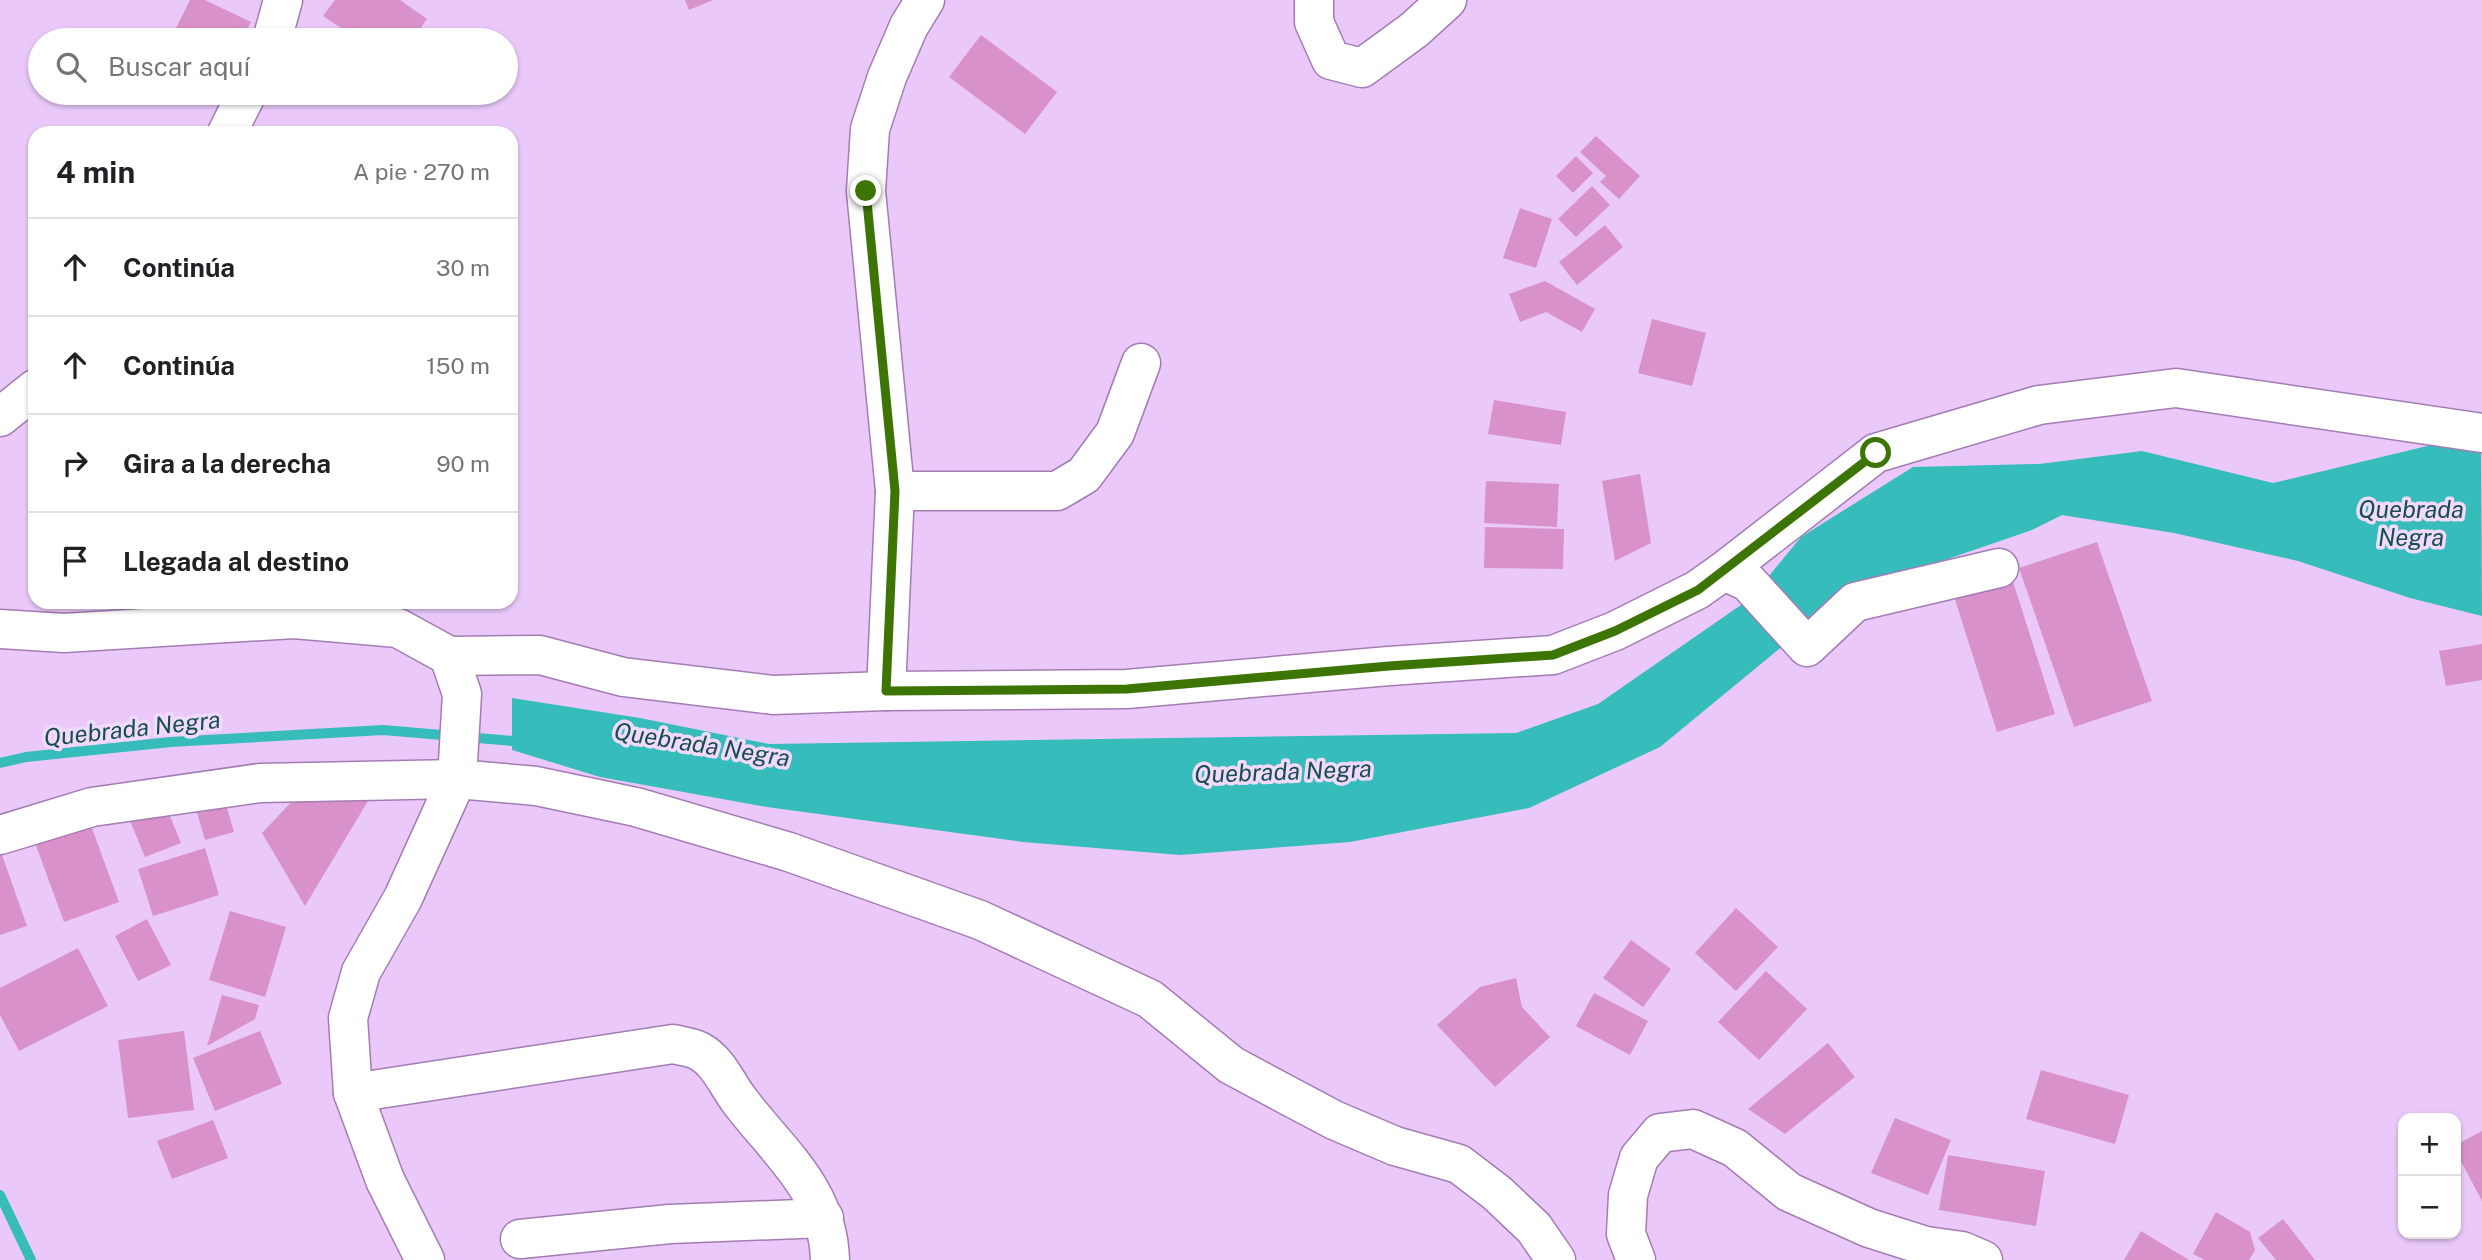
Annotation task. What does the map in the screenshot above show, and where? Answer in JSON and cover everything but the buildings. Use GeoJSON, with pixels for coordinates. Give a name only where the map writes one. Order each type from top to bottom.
{"type":"FeatureCollection","features":[{"type":"Feature","properties":{"kind":"street"},"geometry":{"type":"LineString","coordinates":[[276,28],[284,0]]}},
{"type":"Feature","properties":{"kind":"street"},"geometry":{"type":"LineString","coordinates":[[886,691],[895,491],[866,191],[870,129],[887,77],[909,26],[925,0]]}},
{"type":"Feature","properties":{"kind":"street"},"geometry":{"type":"LineString","coordinates":[[1314,0],[1314,22],[1331,60],[1362,68],[1414,30],[1447,0]]}},
{"type":"Feature","properties":{"kind":"street"},"geometry":{"type":"LineString","coordinates":[[230,126],[241,105]]}},
{"type":"Feature","properties":{"kind":"street"},"geometry":{"type":"LineString","coordinates":[[895,491],[1056,491],[1084,475],[1115,433],[1141,363]]}},
{"type":"Feature","properties":{"kind":"street"},"geometry":{"type":"LineString","coordinates":[[0,629],[64,634],[294,619],[398,628],[449,656],[541,655],[623,677],[773,695],[1127,689],[1553,655],[1639,619],[1698,590],[1736,577],[1804,506],[1876,453],[2039,405],[2176,388],[2482,433]]}},
{"type":"Feature","properties":{"kind":"street"},"geometry":{"type":"LineString","coordinates":[[0,417],[28,395]]}},
{"type":"Feature","properties":{"kind":"street"},"geometry":{"type":"LineString","coordinates":[[1736,577],[1807,647],[1855,602],[1999,568]]}},
{"type":"Feature","properties":{"kind":"street"},"geometry":{"type":"LineString","coordinates":[[425,1260],[385,1180],[352,1093],[348,1018],[361,972],[403,898],[457,765],[462,694],[449,656]]}},
{"type":"Feature","properties":{"kind":"street"},"geometry":{"type":"LineString","coordinates":[[0,835],[92,807],[260,783],[457,765],[536,786],[636,807],[789,852],[980,920],[1150,999],[1231,1065],[1334,1120],[1395,1146],[1458,1164],[1497,1193],[1534,1228],[1556,1260]]}},
{"type":"Feature","properties":{"kind":"street"},"geometry":{"type":"LineString","coordinates":[[352,1093],[673,1044],[698,1050],[717,1067],[739,1101],[794,1164],[824,1218],[830,1260]]}},
{"type":"Feature","properties":{"kind":"street"},"geometry":{"type":"LineString","coordinates":[[1636,1260],[1626,1234],[1628,1195],[1639,1158],[1660,1133],[1693,1129],[1735,1148],[1789,1192],[1869,1227],[1926,1246],[1962,1251],[1983,1260]]}},
{"type":"Feature","properties":{"kind":"street"},"geometry":{"type":"LineString","coordinates":[[520,1240],[670,1224],[824,1218]]}},
{"type":"Feature","properties":{"kind":"water","name":"Quebrada Negra"},"geometry":{"type":"Polygon","coordinates":[[[2481,433],[2482,616],[2410,598],[2298,561],[2174,533],[2062,515],[2032,530],[1846,594],[1660,747],[1529,808],[1350,842],[1180,855],[1023,842],[767,807],[600,777],[512,750],[512,698],[640,718],[769,744],[1516,733],[1598,704],[1751,598],[1801,537],[1913,467],[2039,464],[2142,451],[2273,483],[2481,433]]]}},
{"type":"Feature","properties":{"kind":"waterway","name":"Quebrada Negra"},"geometry":{"type":"LineString","coordinates":[[0,763],[26,757],[171,742],[383,730],[524,742]]}},
{"type":"Feature","properties":{"kind":"waterway"},"geometry":{"type":"LineString","coordinates":[[0,1195],[31,1260]]}},
{"type":"Feature","properties":{"kind":"route"},"geometry":{"type":"LineString","coordinates":[[866,191],[895,491],[886,691],[1127,689],[1553,655],[1615,631],[1698,590],[1876,453]]}}]}
